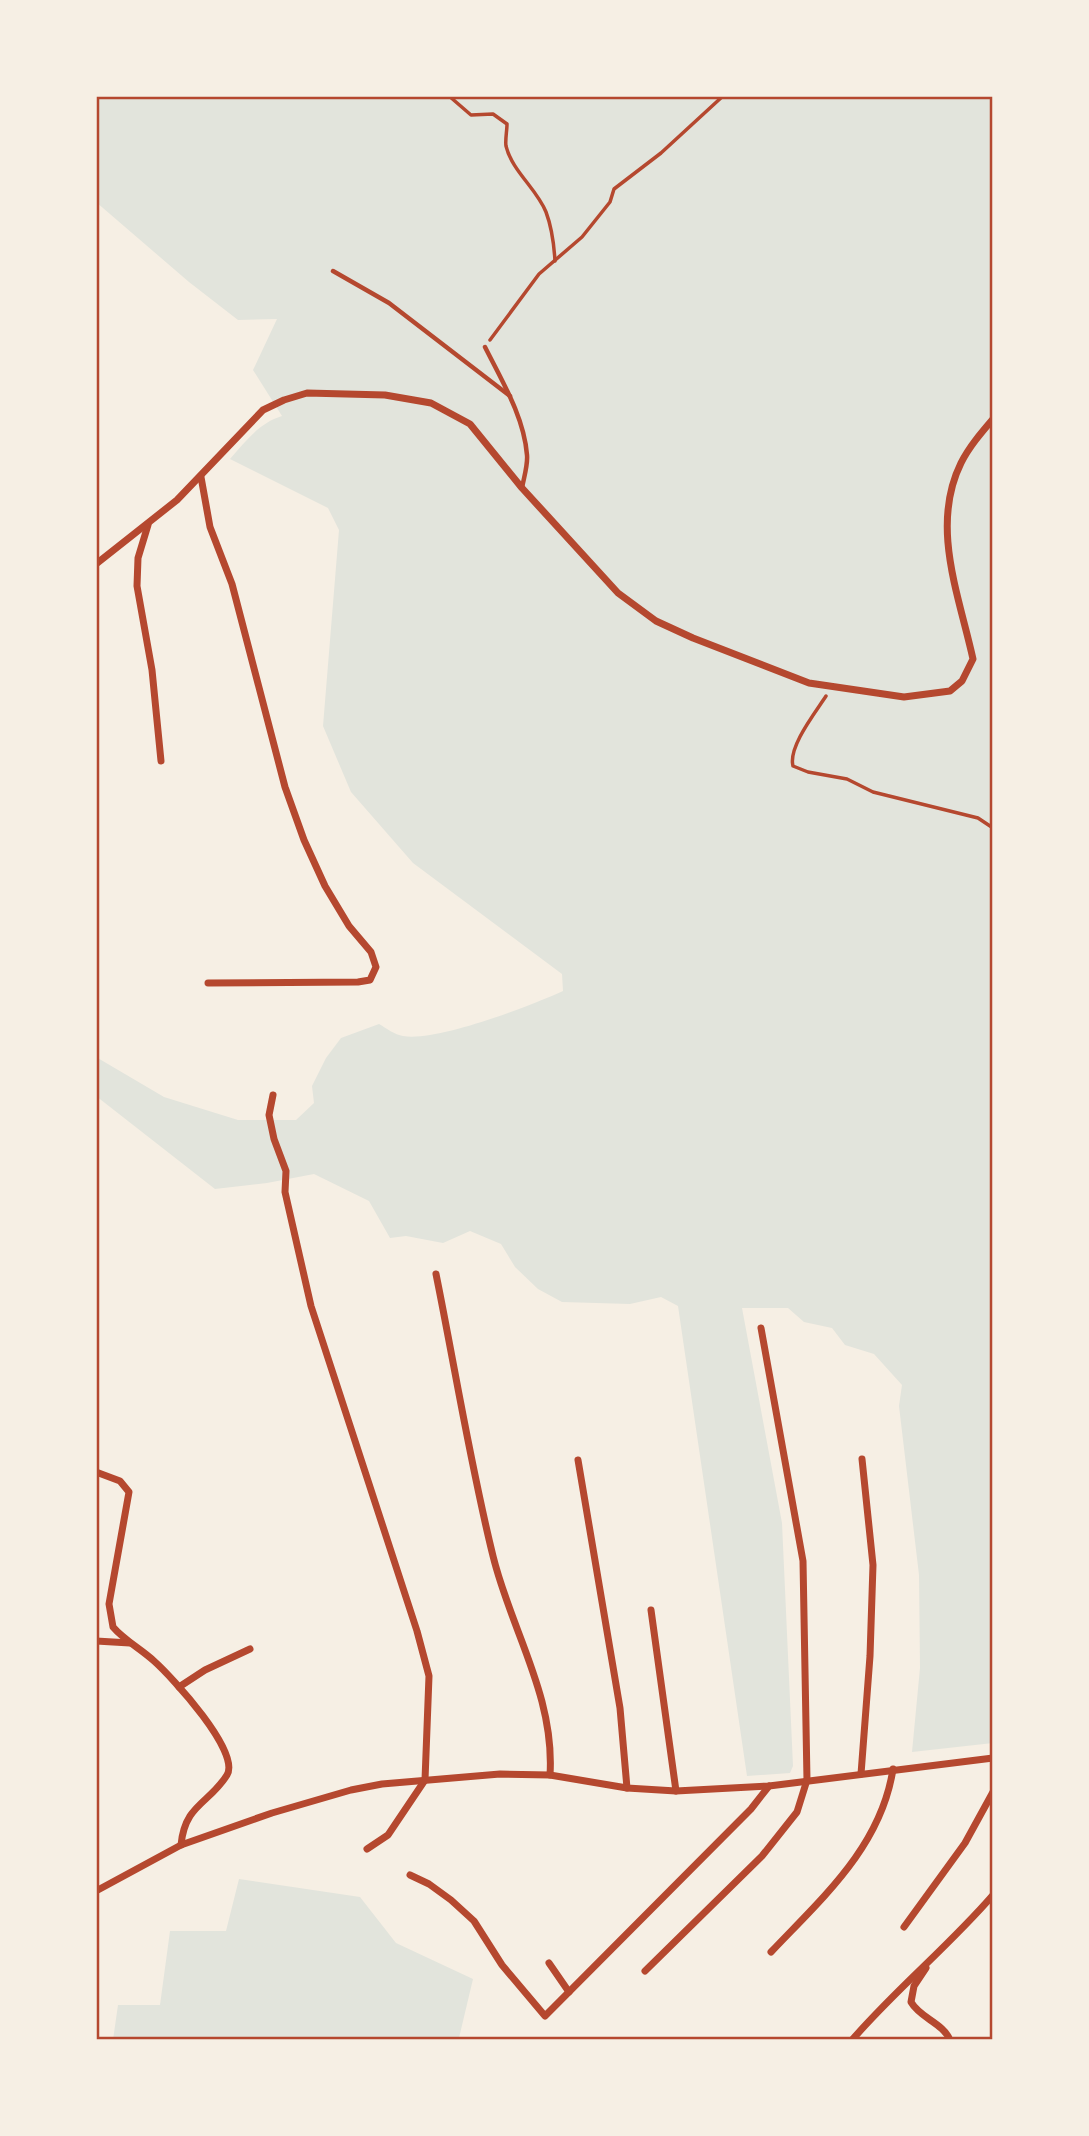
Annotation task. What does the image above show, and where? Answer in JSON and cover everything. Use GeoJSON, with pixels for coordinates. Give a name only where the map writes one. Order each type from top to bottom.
{"type":"FeatureCollection","features":[{"type":"Feature","properties":{"kind":"street"},"geometry":{"type":"LineString","coordinates":[[96,564],[148,525],[201,477],[263,410],[307,393],[385,395],[431,403],[470,424],[522,488],[618,593],[656,621],[798,679],[830,688],[904,697],[929,695],[950,691],[962,681],[974,659],[952,568],[946,513],[950,490],[961,464],[993,419]]}},
{"type":"Feature","properties":{"kind":"street"},"geometry":{"type":"LineString","coordinates":[[201,477],[210,527],[232,583],[289,800],[325,886],[349,926],[371,952],[376,967],[370,980],[358,982],[208,983]]}},
{"type":"Feature","properties":{"kind":"street"},"geometry":{"type":"LineString","coordinates":[[148,525],[138,558],[136,586],[152,670],[161,761]]}},
{"type":"Feature","properties":{"kind":"street"},"geometry":{"type":"LineString","coordinates":[[273,1095],[269,1115],[274,1139],[286,1171],[285,1192],[312,1306],[425,1658],[429,1695],[425,1780],[388,1835],[367,1849]]}},
{"type":"Feature","properties":{"kind":"street"},"geometry":{"type":"LineString","coordinates":[[436,1274],[493,1556],[547,1716],[551,1748],[550,1775]]}},
{"type":"Feature","properties":{"kind":"street"},"geometry":{"type":"LineString","coordinates":[[645,1971],[762,1856],[797,1812],[807,1780],[803,1561],[761,1328]]}},
{"type":"Feature","properties":{"kind":"street"},"geometry":{"type":"LineString","coordinates":[[861,1774],[870,1656],[873,1565],[862,1459]]}},
{"type":"Feature","properties":{"kind":"street"},"geometry":{"type":"LineString","coordinates":[[578,1460],[620,1708],[627,1788]]}},
{"type":"Feature","properties":{"kind":"street"},"geometry":{"type":"LineString","coordinates":[[96,1472],[120,1481],[129,1492],[109,1612],[113,1627],[135,1644],[200,1712],[224,1749],[229,1768],[227,1774],[188,1817],[180,1844]]}},
{"type":"Feature","properties":{"kind":"street"},"geometry":{"type":"LineString","coordinates":[[651,1610],[676,1791]]}},
{"type":"Feature","properties":{"kind":"street"},"geometry":{"type":"LineString","coordinates":[[96,1641],[135,1644]]}},
{"type":"Feature","properties":{"kind":"street"},"geometry":{"type":"LineString","coordinates":[[179,1687],[250,1649]]}},
{"type":"Feature","properties":{"kind":"street"},"geometry":{"type":"LineString","coordinates":[[96,1891],[180,1844],[351,1790],[500,1774],[550,1775],[627,1788],[676,1791],[769,1786],[993,1758]]}},
{"type":"Feature","properties":{"kind":"street"},"geometry":{"type":"LineString","coordinates":[[771,1952],[833,1886],[864,1847],[887,1798],[892,1769]]}},
{"type":"Feature","properties":{"kind":"street"},"geometry":{"type":"LineString","coordinates":[[410,1875],[429,1884],[474,1921],[502,1965],[545,2016],[751,1809],[769,1786]]}},
{"type":"Feature","properties":{"kind":"street"},"geometry":{"type":"LineString","coordinates":[[904,1927],[965,1843],[993,1791]]}},
{"type":"Feature","properties":{"kind":"street"},"geometry":{"type":"LineString","coordinates":[[852,2040],[897,1990],[993,1895]]}},
{"type":"Feature","properties":{"kind":"street"},"geometry":{"type":"LineString","coordinates":[[937,1953],[914,1986],[911,2002],[914,2008],[946,2032],[950,2040]]}},
{"type":"Feature","properties":{"kind":"street"},"geometry":{"type":"LineString","coordinates":[[549,1963],[569,1992]]}},
{"type":"Feature","properties":{"kind":"lane"},"geometry":{"type":"LineString","coordinates":[[333,271],[389,303],[510,396]]}},
{"type":"Feature","properties":{"kind":"lane"},"geometry":{"type":"LineString","coordinates":[[485,348],[510,396],[523,434],[528,457],[522,488]]}},
{"type":"Feature","properties":{"kind":"path"},"geometry":{"type":"LineString","coordinates":[[449,96],[471,115],[493,114],[507,124],[506,146],[546,212],[553,238],[555,261]]}},
{"type":"Feature","properties":{"kind":"path"},"geometry":{"type":"LineString","coordinates":[[485,348],[539,275],[582,237],[610,202],[614,189],[661,153],[723,96]]}},
{"type":"Feature","properties":{"kind":"path"},"geometry":{"type":"LineString","coordinates":[[830,688],[796,745],[791,758],[793,766],[808,772],[847,779],[873,792],[978,818],[993,828]]}},
{"type":"Feature","properties":{"kind":"shaded area"},"geometry":{"type":"Polygon","coordinates":[[[96,96],[993,96],[993,1743],[912,1752],[920,1668],[919,1575],[899,1406],[902,1385],[874,1354],[845,1345],[832,1328],[804,1322],[788,1308],[742,1308],[782,1523],[793,1766],[790,1773],[747,1776],[678,1306],[661,1297],[630,1304],[562,1302],[538,1289],[515,1267],[501,1244],[470,1231],[443,1243],[406,1236],[390,1238],[369,1201],[314,1174],[215,1189],[96,1096],[96,1057],[164,1097],[238,1120],[296,1120],[314,1103],[312,1086],[326,1058],[341,1038],[379,1024],[403,1036],[438,1034],[507,1013],[563,991],[562,974],[413,863],[351,792],[323,726],[339,530],[328,508],[230,459],[260,428],[282,416],[253,370],[277,319],[238,320],[96,202],[96,96]]]}},
{"type":"Feature","properties":{"kind":"shaded area"},"geometry":{"type":"Polygon","coordinates":[[[239,1879],[360,1897],[396,1943],[473,1979],[459,2038],[461,2040],[113,2040],[118,2005],[160,2005],[170,1931],[226,1931],[239,1879]]]}}]}
